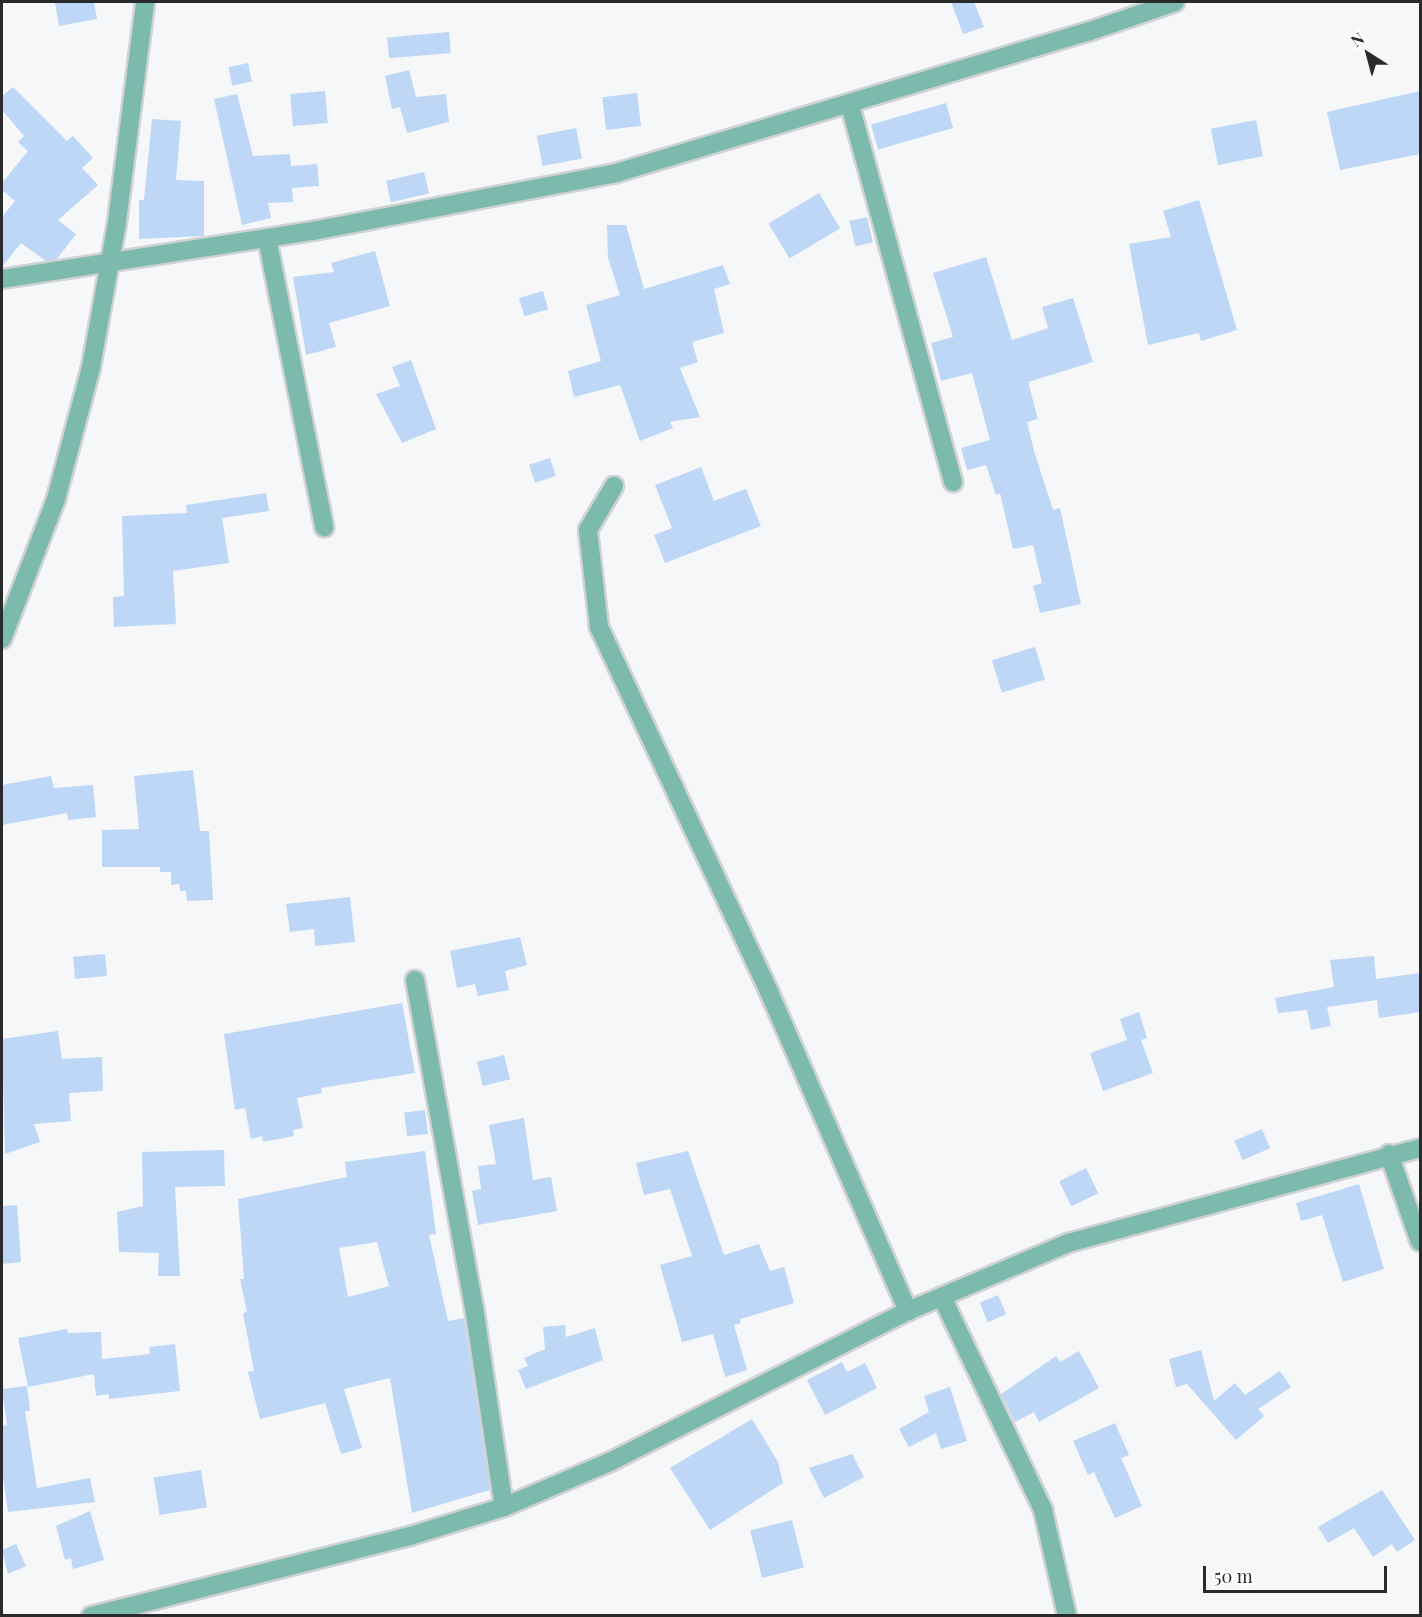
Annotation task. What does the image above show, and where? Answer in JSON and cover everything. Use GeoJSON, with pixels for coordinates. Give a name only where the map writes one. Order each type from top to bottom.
{"type":"FeatureCollection","features":[{"type":"Feature","properties":{"kind":"street"},"geometry":{"type":"LineString","coordinates":[[2,639],[73,441],[109,263],[145,2]]}},
{"type":"Feature","properties":{"kind":"street"},"geometry":{"type":"LineString","coordinates":[[2,279],[267,238],[616,173],[850,105],[1175,2]]}},
{"type":"Feature","properties":{"kind":"street"},"geometry":{"type":"LineString","coordinates":[[850,105],[953,482]]}},
{"type":"Feature","properties":{"kind":"street"},"geometry":{"type":"LineString","coordinates":[[267,238],[324,527]]}},
{"type":"Feature","properties":{"kind":"street"},"geometry":{"type":"LineString","coordinates":[[614,486],[588,530],[599,627],[770,994],[908,1311]]}},
{"type":"Feature","properties":{"kind":"street"},"geometry":{"type":"LineString","coordinates":[[415,980],[474,1306],[504,1507]]}},
{"type":"Feature","properties":{"kind":"street"},"geometry":{"type":"LineString","coordinates":[[91,1616],[410,1536],[504,1507],[612,1461],[908,1311],[1068,1243],[1389,1154],[1420,1148]]}},
{"type":"Feature","properties":{"kind":"street"},"geometry":{"type":"LineString","coordinates":[[1389,1154],[1420,1242]]}},
{"type":"Feature","properties":{"kind":"street"},"geometry":{"type":"LineString","coordinates":[[942,1297],[1043,1510],[1068,1616]]}},
{"type":"Feature","properties":{"kind":"building"},"geometry":{"type":"Polygon","coordinates":[[[55,2],[94,2],[97,19],[59,26],[55,2]]]}},
{"type":"Feature","properties":{"kind":"building"},"geometry":{"type":"Polygon","coordinates":[[[951,2],[974,2],[984,27],[963,34],[951,2]]]}},
{"type":"Feature","properties":{"kind":"building"},"geometry":{"type":"Polygon","coordinates":[[[449,32],[451,53],[389,58],[387,37],[449,32]]]}},
{"type":"Feature","properties":{"kind":"building"},"geometry":{"type":"Polygon","coordinates":[[[248,63],[252,82],[232,86],[228,67],[248,63]]]}},
{"type":"Feature","properties":{"kind":"building"},"geometry":{"type":"Polygon","coordinates":[[[409,70],[416,97],[446,94],[449,122],[407,133],[400,107],[392,109],[385,76],[409,70]]]}},
{"type":"Feature","properties":{"kind":"building"},"geometry":{"type":"Polygon","coordinates":[[[13,87],[67,141],[73,136],[93,158],[82,168],[98,185],[58,220],[76,234],[57,259],[46,261],[21,243],[2,267],[2,217],[15,201],[2,190],[2,183],[28,151],[18,142],[24,136],[2,110],[2,96],[13,87]]]}},
{"type":"Feature","properties":{"kind":"building"},"geometry":{"type":"Polygon","coordinates":[[[325,91],[328,123],[293,126],[290,94],[325,91]]]}},
{"type":"Feature","properties":{"kind":"building"},"geometry":{"type":"Polygon","coordinates":[[[1420,91],[1420,154],[1340,170],[1327,112],[1420,91]]]}},
{"type":"Feature","properties":{"kind":"building"},"geometry":{"type":"Polygon","coordinates":[[[637,93],[641,126],[606,130],[602,97],[637,93]]]}},
{"type":"Feature","properties":{"kind":"building"},"geometry":{"type":"Polygon","coordinates":[[[237,94],[253,156],[290,154],[291,166],[317,164],[319,186],[292,188],[293,202],[268,203],[271,218],[242,225],[214,99],[237,94]]]}},
{"type":"Feature","properties":{"kind":"building"},"geometry":{"type":"Polygon","coordinates":[[[946,103],[953,128],[878,149],[871,124],[946,103]]]}},
{"type":"Feature","properties":{"kind":"building"},"geometry":{"type":"Polygon","coordinates":[[[152,119],[181,121],[176,180],[204,181],[204,236],[139,239],[139,200],[144,200],[152,119]]]}},
{"type":"Feature","properties":{"kind":"building"},"geometry":{"type":"Polygon","coordinates":[[[1256,120],[1263,156],[1218,165],[1211,129],[1256,120]]]}},
{"type":"Feature","properties":{"kind":"building"},"geometry":{"type":"Polygon","coordinates":[[[576,128],[582,158],[543,166],[537,136],[576,128]]]}},
{"type":"Feature","properties":{"kind":"building"},"geometry":{"type":"Polygon","coordinates":[[[424,172],[429,193],[391,202],[386,181],[424,172]]]}},
{"type":"Feature","properties":{"kind":"building"},"geometry":{"type":"Polygon","coordinates":[[[819,193],[840,228],[790,259],[768,223],[819,193]]]}},
{"type":"Feature","properties":{"kind":"building"},"geometry":{"type":"Polygon","coordinates":[[[1199,200],[1237,330],[1201,341],[1199,333],[1148,345],[1129,244],[1171,237],[1163,211],[1199,200]]]}},
{"type":"Feature","properties":{"kind":"building"},"geometry":{"type":"Polygon","coordinates":[[[867,217],[873,242],[855,246],[849,221],[867,217]]]}},
{"type":"Feature","properties":{"kind":"building"},"geometry":{"type":"Polygon","coordinates":[[[607,225],[626,225],[644,289],[723,265],[730,284],[714,289],[724,333],[692,342],[698,362],[680,368],[700,417],[670,422],[673,428],[640,441],[620,385],[574,397],[568,371],[601,361],[586,305],[620,295],[608,258],[607,225]]]}},
{"type":"Feature","properties":{"kind":"building"},"geometry":{"type":"Polygon","coordinates":[[[375,251],[390,306],[329,323],[336,347],[306,355],[293,277],[334,272],[331,263],[375,251]]]}},
{"type":"Feature","properties":{"kind":"building"},"geometry":{"type":"Polygon","coordinates":[[[986,257],[1012,340],[1048,328],[1042,307],[1073,298],[1093,362],[1028,382],[1038,419],[1027,422],[1053,510],[1060,508],[1081,604],[1040,613],[1033,586],[1042,583],[1033,545],[1013,549],[1000,493],[996,495],[986,465],[967,470],[961,448],[990,440],[972,373],[941,381],[931,343],[953,337],[933,273],[986,257]]]}},
{"type":"Feature","properties":{"kind":"building"},"geometry":{"type":"Polygon","coordinates":[[[543,291],[548,309],[524,316],[519,298],[543,291]]]}},
{"type":"Feature","properties":{"kind":"building"},"geometry":{"type":"Polygon","coordinates":[[[411,360],[436,429],[402,443],[376,394],[400,386],[392,367],[411,360]]]}},
{"type":"Feature","properties":{"kind":"building"},"geometry":{"type":"Polygon","coordinates":[[[550,458],[556,476],[535,483],[529,465],[550,458]]]}},
{"type":"Feature","properties":{"kind":"building"},"geometry":{"type":"Polygon","coordinates":[[[701,467],[714,501],[746,489],[761,526],[665,563],[654,535],[672,528],[655,485],[701,467]]]}},
{"type":"Feature","properties":{"kind":"building"},"geometry":{"type":"Polygon","coordinates":[[[266,493],[269,511],[222,518],[229,563],[173,571],[176,624],[114,627],[113,597],[124,596],[122,516],[187,513],[186,505],[266,493]]]}},
{"type":"Feature","properties":{"kind":"building"},"geometry":{"type":"Polygon","coordinates":[[[1035,647],[1045,680],[1002,693],[992,660],[1035,647]]]}},
{"type":"Feature","properties":{"kind":"building"},"geometry":{"type":"Polygon","coordinates":[[[193,770],[200,831],[209,831],[213,900],[187,901],[186,891],[180,891],[179,884],[171,885],[171,872],[160,872],[160,867],[102,867],[102,830],[139,829],[134,776],[193,770]]]}},
{"type":"Feature","properties":{"kind":"building"},"geometry":{"type":"Polygon","coordinates":[[[51,776],[54,788],[93,785],[96,817],[68,820],[67,813],[2,825],[2,785],[51,776]]]}},
{"type":"Feature","properties":{"kind":"building"},"geometry":{"type":"Polygon","coordinates":[[[350,897],[355,942],[315,946],[314,929],[290,932],[286,904],[350,897]]]}},
{"type":"Feature","properties":{"kind":"building"},"geometry":{"type":"Polygon","coordinates":[[[520,937],[527,965],[505,971],[509,990],[478,996],[475,984],[457,988],[450,951],[520,937]]]}},
{"type":"Feature","properties":{"kind":"building"},"geometry":{"type":"Polygon","coordinates":[[[105,954],[107,976],[75,979],[73,957],[105,954]]]}},
{"type":"Feature","properties":{"kind":"building"},"geometry":{"type":"Polygon","coordinates":[[[1374,956],[1376,979],[1420,973],[1420,1012],[1379,1018],[1377,1000],[1327,1007],[1331,1026],[1311,1030],[1307,1010],[1278,1013],[1275,998],[1334,987],[1330,960],[1374,956]]]}},
{"type":"Feature","properties":{"kind":"building"},"geometry":{"type":"Polygon","coordinates":[[[402,1003],[415,1073],[321,1088],[322,1093],[297,1098],[303,1128],[293,1130],[294,1136],[263,1142],[262,1136],[251,1139],[245,1108],[235,1110],[224,1034],[402,1003]]]}},
{"type":"Feature","properties":{"kind":"building"},"geometry":{"type":"Polygon","coordinates":[[[1139,1012],[1147,1038],[1141,1040],[1153,1073],[1103,1091],[1090,1053],[1127,1040],[1120,1019],[1139,1012]]]}},
{"type":"Feature","properties":{"kind":"building"},"geometry":{"type":"Polygon","coordinates":[[[58,1031],[62,1059],[102,1057],[103,1091],[69,1093],[71,1121],[34,1124],[40,1142],[5,1154],[2,1039],[58,1031]]]}},
{"type":"Feature","properties":{"kind":"building"},"geometry":{"type":"Polygon","coordinates":[[[504,1055],[510,1079],[483,1086],[477,1062],[504,1055]]]}},
{"type":"Feature","properties":{"kind":"building"},"geometry":{"type":"Polygon","coordinates":[[[425,1110],[428,1134],[407,1136],[404,1113],[425,1110]]]}},
{"type":"Feature","properties":{"kind":"building"},"geometry":{"type":"Polygon","coordinates":[[[524,1118],[533,1180],[551,1177],[557,1211],[478,1225],[472,1191],[481,1189],[478,1166],[496,1164],[489,1125],[524,1118]]]}},
{"type":"Feature","properties":{"kind":"building"},"geometry":{"type":"Polygon","coordinates":[[[1262,1129],[1270,1148],[1243,1160],[1234,1141],[1262,1129]]]}},
{"type":"Feature","properties":{"kind":"building"},"geometry":{"type":"Polygon","coordinates":[[[224,1150],[225,1186],[175,1187],[180,1276],[158,1276],[159,1253],[119,1252],[117,1212],[143,1206],[142,1152],[224,1150]]]}},
{"type":"Feature","properties":{"kind":"building"},"geometry":{"type":"Polygon","coordinates":[[[425,1151],[436,1234],[429,1235],[448,1321],[464,1318],[490,1490],[412,1513],[390,1378],[344,1389],[362,1448],[341,1454],[325,1403],[260,1419],[248,1372],[254,1371],[243,1313],[247,1312],[240,1279],[244,1279],[238,1199],[347,1177],[345,1162],[425,1151]],[[377,1242],[339,1248],[348,1297],[389,1286],[377,1242]]]}},
{"type":"Feature","properties":{"kind":"building"},"geometry":{"type":"Polygon","coordinates":[[[688,1151],[724,1255],[759,1244],[770,1271],[784,1267],[794,1303],[740,1319],[741,1323],[734,1325],[747,1370],[725,1377],[713,1334],[682,1342],[660,1265],[692,1256],[670,1189],[644,1195],[636,1163],[688,1151]]]}},
{"type":"Feature","properties":{"kind":"building"},"geometry":{"type":"Polygon","coordinates":[[[1086,1168],[1098,1193],[1071,1206],[1059,1181],[1086,1168]]]}},
{"type":"Feature","properties":{"kind":"building"},"geometry":{"type":"Polygon","coordinates":[[[1359,1184],[1384,1269],[1343,1282],[1322,1215],[1301,1221],[1296,1203],[1359,1184]]]}},
{"type":"Feature","properties":{"kind":"building"},"geometry":{"type":"Polygon","coordinates":[[[17,1205],[21,1262],[2,1264],[2,1206],[17,1205]]]}},
{"type":"Feature","properties":{"kind":"building"},"geometry":{"type":"Polygon","coordinates":[[[998,1295],[1006,1314],[988,1322],[980,1303],[998,1295]]]}},
{"type":"Feature","properties":{"kind":"building"},"geometry":{"type":"Polygon","coordinates":[[[565,1325],[566,1337],[595,1328],[603,1360],[526,1389],[518,1370],[528,1366],[524,1358],[545,1349],[543,1327],[565,1325]]]}},
{"type":"Feature","properties":{"kind":"building"},"geometry":{"type":"Polygon","coordinates":[[[67,1329],[68,1333],[101,1332],[102,1359],[150,1354],[149,1347],[175,1344],[180,1391],[109,1399],[109,1394],[96,1396],[94,1374],[28,1387],[18,1338],[67,1329]]]}},
{"type":"Feature","properties":{"kind":"building"},"geometry":{"type":"Polygon","coordinates":[[[1201,1350],[1214,1401],[1235,1383],[1245,1395],[1280,1371],[1291,1387],[1258,1409],[1264,1416],[1236,1440],[1187,1384],[1176,1387],[1169,1359],[1201,1350]]]}},
{"type":"Feature","properties":{"kind":"building"},"geometry":{"type":"Polygon","coordinates":[[[1079,1351],[1099,1388],[1039,1422],[1034,1412],[1015,1422],[1001,1394],[1056,1356],[1060,1362],[1079,1351]]]}},
{"type":"Feature","properties":{"kind":"building"},"geometry":{"type":"Polygon","coordinates":[[[842,1362],[847,1372],[865,1363],[877,1388],[825,1415],[807,1380],[842,1362]]]}},
{"type":"Feature","properties":{"kind":"building"},"geometry":{"type":"Polygon","coordinates":[[[27,1386],[30,1411],[25,1411],[37,1488],[90,1478],[95,1502],[8,1512],[2,1470],[2,1426],[7,1425],[2,1389],[27,1386]]]}},
{"type":"Feature","properties":{"kind":"building"},"geometry":{"type":"Polygon","coordinates":[[[950,1387],[967,1441],[941,1449],[936,1433],[909,1447],[899,1429],[929,1412],[924,1396],[950,1387]]]}},
{"type":"Feature","properties":{"kind":"building"},"geometry":{"type":"Polygon","coordinates":[[[752,1419],[778,1462],[783,1483],[710,1530],[670,1468],[752,1419]]]}},
{"type":"Feature","properties":{"kind":"building"},"geometry":{"type":"Polygon","coordinates":[[[1115,1423],[1129,1455],[1121,1458],[1142,1506],[1115,1518],[1094,1472],[1088,1475],[1073,1441],[1115,1423]]]}},
{"type":"Feature","properties":{"kind":"building"},"geometry":{"type":"Polygon","coordinates":[[[852,1454],[864,1477],[824,1498],[809,1468],[852,1454]]]}},
{"type":"Feature","properties":{"kind":"building"},"geometry":{"type":"Polygon","coordinates":[[[201,1470],[207,1508],[160,1515],[154,1478],[201,1470]]]}},
{"type":"Feature","properties":{"kind":"building"},"geometry":{"type":"Polygon","coordinates":[[[1382,1490],[1415,1540],[1397,1552],[1392,1544],[1373,1557],[1354,1528],[1328,1543],[1318,1527],[1382,1490]]]}},
{"type":"Feature","properties":{"kind":"building"},"geometry":{"type":"Polygon","coordinates":[[[90,1511],[104,1560],[73,1569],[71,1558],[65,1560],[56,1526],[90,1511]]]}},
{"type":"Feature","properties":{"kind":"building"},"geometry":{"type":"Polygon","coordinates":[[[792,1520],[804,1568],[762,1578],[750,1530],[792,1520]]]}},
{"type":"Feature","properties":{"kind":"building"},"geometry":{"type":"Polygon","coordinates":[[[16,1544],[26,1566],[8,1574],[2,1550],[16,1544]]]}}]}
